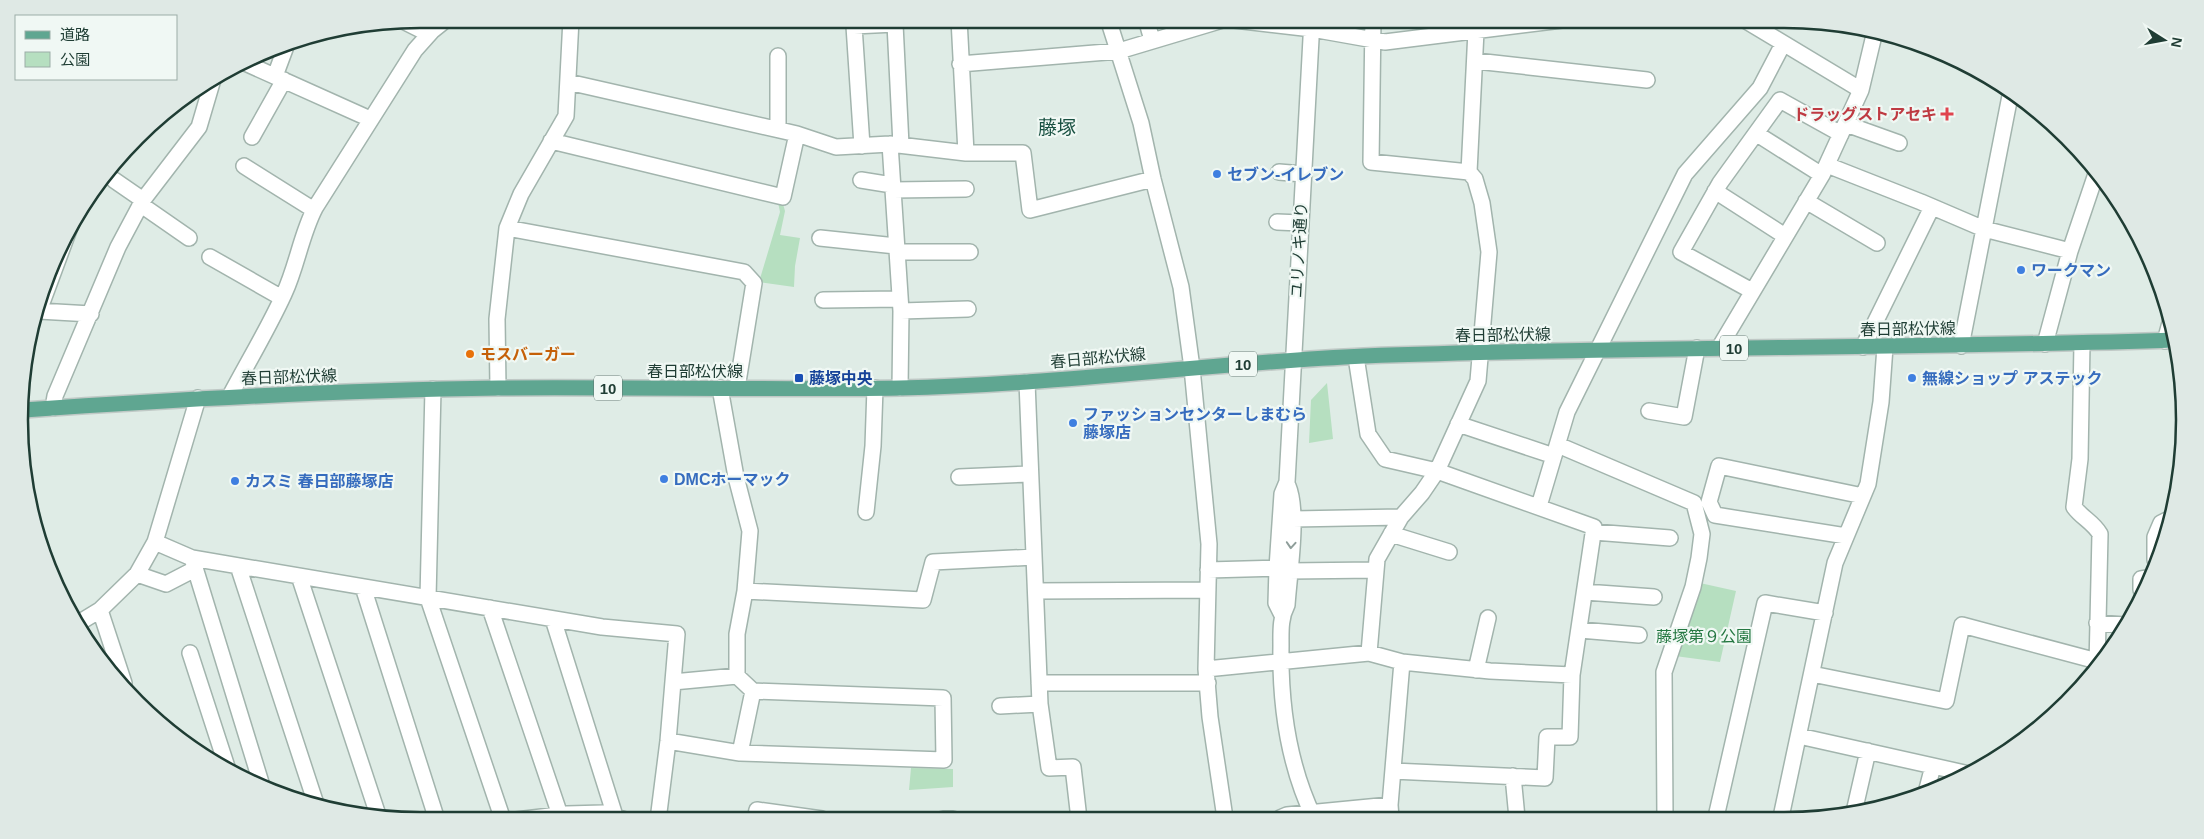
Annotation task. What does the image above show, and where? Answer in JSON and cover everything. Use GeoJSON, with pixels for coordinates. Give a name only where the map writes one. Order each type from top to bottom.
{"type":"FeatureCollection","features":[{"type":"Feature","properties":{"kind":"main road","name":"春日部松伏線"},"geometry":{"type":"LineString","coordinates":[[28,410],[230,396],[434,389],[900,388],[1026,382],[1356,357],[1480,352],[1960,346],[2005,340],[2044,344],[2168,340]]}},
{"type":"Feature","properties":{"kind":"street"},"geometry":{"type":"LineString","coordinates":[[416,28],[429,34]]}},
{"type":"Feature","properties":{"kind":"street"},"geometry":{"type":"LineString","coordinates":[[230,396],[282,298],[296,261],[304,230],[314,210],[370,118],[416,50],[436,28]]}},
{"type":"Feature","properties":{"kind":"street"},"geometry":{"type":"LineString","coordinates":[[498,388],[497,319],[507,228],[521,194],[566,116],[571,28]]}},
{"type":"Feature","properties":{"kind":"street"},"geometry":{"type":"LineString","coordinates":[[854,28],[862,146]]}},
{"type":"Feature","properties":{"kind":"street"},"geometry":{"type":"LineString","coordinates":[[894,28],[895,145],[892,188],[900,305],[900,388]]}},
{"type":"Feature","properties":{"kind":"street"},"geometry":{"type":"LineString","coordinates":[[959,28],[966,153]]}},
{"type":"Feature","properties":{"kind":"street"},"geometry":{"type":"LineString","coordinates":[[1111,28],[1141,123],[1153,179],[1171,238],[1181,287],[1192,368],[1209,544],[1207,676],[1210,717],[1224,812]]}},
{"type":"Feature","properties":{"kind":"street"},"geometry":{"type":"LineString","coordinates":[[1149,28],[1152,40]]}},
{"type":"Feature","properties":{"kind":"street"},"geometry":{"type":"LineString","coordinates":[[960,64],[1119,51],[1196,28]]}},
{"type":"Feature","properties":{"kind":"street","name":"ユリノキ通り"},"geometry":{"type":"LineString","coordinates":[[1286,482],[1312,28]]}},
{"type":"Feature","properties":{"kind":"street"},"geometry":{"type":"LineString","coordinates":[[1327,28],[1374,41],[1385,42],[1446,28]]}},
{"type":"Feature","properties":{"kind":"street"},"geometry":{"type":"LineString","coordinates":[[1369,653],[1377,559],[1401,517],[1422,493],[1437,471],[1478,381],[1489,252],[1482,203],[1475,179],[1469,172],[1371,162],[1373,28]]}},
{"type":"Feature","properties":{"kind":"street"},"geometry":{"type":"LineString","coordinates":[[1463,28],[1476,31],[1488,28]]}},
{"type":"Feature","properties":{"kind":"street"},"geometry":{"type":"LineString","coordinates":[[1758,28],[1861,90]]}},
{"type":"Feature","properties":{"kind":"street"},"geometry":{"type":"LineString","coordinates":[[1469,172],[1476,31]]}},
{"type":"Feature","properties":{"kind":"street"},"geometry":{"type":"LineString","coordinates":[[1719,348],[1825,170],[1830,154],[1844,129],[1861,90],[1873,38]]}},
{"type":"Feature","properties":{"kind":"street"},"geometry":{"type":"LineString","coordinates":[[1539,506],[1567,412],[1685,174],[1760,88],[1784,44]]}},
{"type":"Feature","properties":{"kind":"street"},"geometry":{"type":"LineString","coordinates":[[252,137],[280,78],[286,51]]}},
{"type":"Feature","properties":{"kind":"street"},"geometry":{"type":"LineString","coordinates":[[778,56],[778,130]]}},
{"type":"Feature","properties":{"kind":"street"},"geometry":{"type":"LineString","coordinates":[[1476,61],[1647,80]]}},
{"type":"Feature","properties":{"kind":"street"},"geometry":{"type":"LineString","coordinates":[[251,66],[370,118]]}},
{"type":"Feature","properties":{"kind":"street"},"geometry":{"type":"LineString","coordinates":[[568,82],[797,134],[836,147],[895,145],[966,153],[1023,153],[1030,210],[1153,179]]}},
{"type":"Feature","properties":{"kind":"street"},"geometry":{"type":"LineString","coordinates":[[53,408],[55,396],[118,247],[142,202],[199,127],[210,88]]}},
{"type":"Feature","properties":{"kind":"street"},"geometry":{"type":"LineString","coordinates":[[1960,346],[2009,99]]}},
{"type":"Feature","properties":{"kind":"street"},"geometry":{"type":"LineString","coordinates":[[1752,290],[1681,252],[1715,191],[1780,100],[1844,129],[1899,143]]}},
{"type":"Feature","properties":{"kind":"street"},"geometry":{"type":"LineString","coordinates":[[551,141],[783,196],[797,134]]}},
{"type":"Feature","properties":{"kind":"street"},"geometry":{"type":"LineString","coordinates":[[1757,134],[1825,170],[1932,207],[1984,229],[2070,251]]}},
{"type":"Feature","properties":{"kind":"street"},"geometry":{"type":"LineString","coordinates":[[244,166],[314,210]]}},
{"type":"Feature","properties":{"kind":"street"},"geometry":{"type":"LineString","coordinates":[[1279,172],[1304,174]]}},
{"type":"Feature","properties":{"kind":"street"},"geometry":{"type":"LineString","coordinates":[[114,180],[189,238]]}},
{"type":"Feature","properties":{"kind":"street"},"geometry":{"type":"LineString","coordinates":[[861,180],[892,188],[966,189]]}},
{"type":"Feature","properties":{"kind":"street"},"geometry":{"type":"LineString","coordinates":[[2044,344],[2070,251],[2094,180]]}},
{"type":"Feature","properties":{"kind":"street"},"geometry":{"type":"LineString","coordinates":[[1715,191],[1785,236]]}},
{"type":"Feature","properties":{"kind":"street"},"geometry":{"type":"LineString","coordinates":[[1806,201],[1877,243]]}},
{"type":"Feature","properties":{"kind":"street"},"geometry":{"type":"LineString","coordinates":[[1863,347],[1932,207]]}},
{"type":"Feature","properties":{"kind":"street"},"geometry":{"type":"LineString","coordinates":[[1277,222],[1301,224]]}},
{"type":"Feature","properties":{"kind":"street"},"geometry":{"type":"LineString","coordinates":[[507,228],[744,272],[754,283],[736,388]]}},
{"type":"Feature","properties":{"kind":"street"},"geometry":{"type":"LineString","coordinates":[[820,238],[897,249],[970,252]]}},
{"type":"Feature","properties":{"kind":"street"},"geometry":{"type":"LineString","coordinates":[[210,257],[282,298]]}},
{"type":"Feature","properties":{"kind":"street"},"geometry":{"type":"LineString","coordinates":[[823,300],[968,310]]}},
{"type":"Feature","properties":{"kind":"street"},"geometry":{"type":"LineString","coordinates":[[43,311],[90,314]]}},
{"type":"Feature","properties":{"kind":"street"},"geometry":{"type":"LineString","coordinates":[[2082,343],[2080,459],[2074,507],[2081,516],[2095,524],[2100,534],[2097,655]]}},
{"type":"Feature","properties":{"kind":"street"},"geometry":{"type":"LineString","coordinates":[[1782,812],[1835,563],[1868,484],[1881,402],[1885,347]]}},
{"type":"Feature","properties":{"kind":"street"},"geometry":{"type":"LineString","coordinates":[[1649,411],[1684,417],[1697,348]]}},
{"type":"Feature","properties":{"kind":"street"},"geometry":{"type":"LineString","coordinates":[[1356,357],[1368,434],[1385,459],[1437,471],[1594,527],[1572,675],[1570,737],[1547,738],[1545,778],[1393,771]]}},
{"type":"Feature","properties":{"kind":"street"},"geometry":{"type":"LineString","coordinates":[[1026,382],[1040,704],[1049,768],[1073,767],[1078,812]]}},
{"type":"Feature","properties":{"kind":"street"},"geometry":{"type":"LineString","coordinates":[[668,741],[740,753],[944,760],[943,698],[753,691],[737,676],[737,634],[750,531],[736,477],[720,388]]}},
{"type":"Feature","properties":{"kind":"street"},"geometry":{"type":"LineString","coordinates":[[866,512],[873,446],[875,388]]}},
{"type":"Feature","properties":{"kind":"street"},"geometry":{"type":"LineString","coordinates":[[434,389],[428,598],[500,812]]}},
{"type":"Feature","properties":{"kind":"street"},"geometry":{"type":"LineString","coordinates":[[83,620],[100,610],[137,574],[156,542],[198,398]]}},
{"type":"Feature","properties":{"kind":"street"},"geometry":{"type":"LineString","coordinates":[[1458,424],[1556,450],[1694,503],[1702,534],[1699,558],[1693,587],[1664,672],[1665,812]]}},
{"type":"Feature","properties":{"kind":"street"},"geometry":{"type":"LineString","coordinates":[[1846,536],[1715,514],[1709,502],[1720,466],[1863,496]]}},
{"type":"Feature","properties":{"kind":"street"},"geometry":{"type":"LineString","coordinates":[[959,476],[1030,474]]}},
{"type":"Feature","properties":{"kind":"street"},"geometry":{"type":"LineString","coordinates":[[1283,570],[1293,519],[1292,495],[1286,482]]}},
{"type":"Feature","properties":{"kind":"street"},"geometry":{"type":"LineString","coordinates":[[1286,482],[1282,494],[1283,570],[1286,605],[1282,615],[1281,662],[1288,735],[1297,772],[1311,812]]}},
{"type":"Feature","properties":{"kind":"street"},"geometry":{"type":"LineString","coordinates":[[1293,519],[1401,517]]}},
{"type":"Feature","properties":{"kind":"street"},"geometry":{"type":"LineString","coordinates":[[2155,549],[2155,537],[2160,523],[2163,522]]}},
{"type":"Feature","properties":{"kind":"street"},"geometry":{"type":"LineString","coordinates":[[1594,532],[1670,538]]}},
{"type":"Feature","properties":{"kind":"street"},"geometry":{"type":"LineString","coordinates":[[1391,534],[1449,552]]}},
{"type":"Feature","properties":{"kind":"street"},"geometry":{"type":"LineString","coordinates":[[156,542],[194,564],[238,566],[602,627],[677,634],[668,741],[659,812]]}},
{"type":"Feature","properties":{"kind":"street"},"geometry":{"type":"LineString","coordinates":[[744,590],[923,600],[933,562],[1034,557]]}},
{"type":"Feature","properties":{"kind":"street"},"geometry":{"type":"LineString","coordinates":[[137,574],[166,584],[194,564]]}},
{"type":"Feature","properties":{"kind":"street"},"geometry":{"type":"LineString","coordinates":[[194,564],[259,777]]}},
{"type":"Feature","properties":{"kind":"street"},"geometry":{"type":"LineString","coordinates":[[238,566],[314,797]]}},
{"type":"Feature","properties":{"kind":"street"},"geometry":{"type":"LineString","coordinates":[[1208,570],[1376,570]]}},
{"type":"Feature","properties":{"kind":"street"},"geometry":{"type":"LineString","coordinates":[[299,576],[376,809]]}},
{"type":"Feature","properties":{"kind":"street"},"geometry":{"type":"LineString","coordinates":[[363,587],[433,812]]}},
{"type":"Feature","properties":{"kind":"street"},"geometry":{"type":"LineString","coordinates":[[1036,591],[1208,590]]}},
{"type":"Feature","properties":{"kind":"street"},"geometry":{"type":"LineString","coordinates":[[1585,592],[1654,597]]}},
{"type":"Feature","properties":{"kind":"street"},"geometry":{"type":"LineString","coordinates":[[1717,812],[1765,604],[1825,613]]}},
{"type":"Feature","properties":{"kind":"street"},"geometry":{"type":"LineString","coordinates":[[490,608],[559,812]]}},
{"type":"Feature","properties":{"kind":"street"},"geometry":{"type":"LineString","coordinates":[[100,610],[121,672]]}},
{"type":"Feature","properties":{"kind":"street"},"geometry":{"type":"LineString","coordinates":[[1476,670],[1488,618]]}},
{"type":"Feature","properties":{"kind":"street"},"geometry":{"type":"LineString","coordinates":[[553,619],[619,812]]}},
{"type":"Feature","properties":{"kind":"street"},"geometry":{"type":"LineString","coordinates":[[2097,623],[2118,625]]}},
{"type":"Feature","properties":{"kind":"street"},"geometry":{"type":"LineString","coordinates":[[1812,674],[1946,701],[1962,625],[2091,662]]}},
{"type":"Feature","properties":{"kind":"street"},"geometry":{"type":"LineString","coordinates":[[1580,630],[1639,635]]}},
{"type":"Feature","properties":{"kind":"street"},"geometry":{"type":"LineString","coordinates":[[190,653],[225,760]]}},
{"type":"Feature","properties":{"kind":"street"},"geometry":{"type":"LineString","coordinates":[[1039,683],[1207,676],[1281,662],[1369,653],[1402,662],[1476,670],[1572,675]]}},
{"type":"Feature","properties":{"kind":"street"},"geometry":{"type":"LineString","coordinates":[[1370,812],[1390,811],[1402,662]]}},
{"type":"Feature","properties":{"kind":"street"},"geometry":{"type":"LineString","coordinates":[[673,682],[737,676]]}},
{"type":"Feature","properties":{"kind":"street"},"geometry":{"type":"LineString","coordinates":[[740,753],[753,691]]}},
{"type":"Feature","properties":{"kind":"street"},"geometry":{"type":"LineString","coordinates":[[1000,706],[1040,704]]}},
{"type":"Feature","properties":{"kind":"street"},"geometry":{"type":"LineString","coordinates":[[1799,736],[1957,771]]}},
{"type":"Feature","properties":{"kind":"street"},"geometry":{"type":"LineString","coordinates":[[1856,805],[1868,751]]}},
{"type":"Feature","properties":{"kind":"street"},"geometry":{"type":"LineString","coordinates":[[1928,784],[1933,766]]}},
{"type":"Feature","properties":{"kind":"street"},"geometry":{"type":"LineString","coordinates":[[1513,776],[1517,812]]}},
{"type":"Feature","properties":{"kind":"street"},"geometry":{"type":"LineString","coordinates":[[757,812],[757,810],[771,812]]}},
{"type":"Feature","properties":{"kind":"green space"},"geometry":{"type":"Polygon","coordinates":[[[778,202],[783,204],[785,211],[780,235],[800,238],[795,266],[794,287],[759,282],[780,212],[778,202]]]}},
{"type":"Feature","properties":{"kind":"green space"},"geometry":{"type":"Polygon","coordinates":[[[1327,383],[1333,439],[1309,443],[1311,400],[1327,383]]]}},
{"type":"Feature","properties":{"kind":"green space","name":"藤塚第９公園"},"geometry":{"type":"Polygon","coordinates":[[[1700,583],[1736,591],[1720,662],[1675,656],[1700,583]]]}},
{"type":"Feature","properties":{"kind":"green space"},"geometry":{"type":"Polygon","coordinates":[[[911,768],[953,769],[953,787],[909,790],[911,768]]]}},
{"type":"Feature","properties":{"kind":"place","name":"ドラッグストアセキ"},"geometry":{"type":"Point","coordinates":[1947,114]}},
{"type":"Feature","properties":{"kind":"place","name":"セブン-イレブン"},"geometry":{"type":"Point","coordinates":[1217,174]}},
{"type":"Feature","properties":{"kind":"place","name":"ワークマン"},"geometry":{"type":"Point","coordinates":[2021,270]}},
{"type":"Feature","properties":{"kind":"place","name":"モスバーガー"},"geometry":{"type":"Point","coordinates":[470,354]}},
{"type":"Feature","properties":{"kind":"place","name":"藤塚中央"},"geometry":{"type":"Point","coordinates":[799,378]}},
{"type":"Feature","properties":{"kind":"place","name":"無線ショップ アステック"},"geometry":{"type":"Point","coordinates":[1912,378]}},
{"type":"Feature","properties":{"kind":"place","name":"ファッションセンターしまむら 藤塚店"},"geometry":{"type":"Point","coordinates":[1073,423]}},
{"type":"Feature","properties":{"kind":"place","name":"DMCホーマック"},"geometry":{"type":"Point","coordinates":[664,479]}},
{"type":"Feature","properties":{"kind":"place","name":"カスミ 春日部藤塚店"},"geometry":{"type":"Point","coordinates":[235,481]}},
{"type":"Feature","properties":{"kind":"district","name":"藤塚"},"geometry":{"type":"Point","coordinates":[1057,127]}}]}
